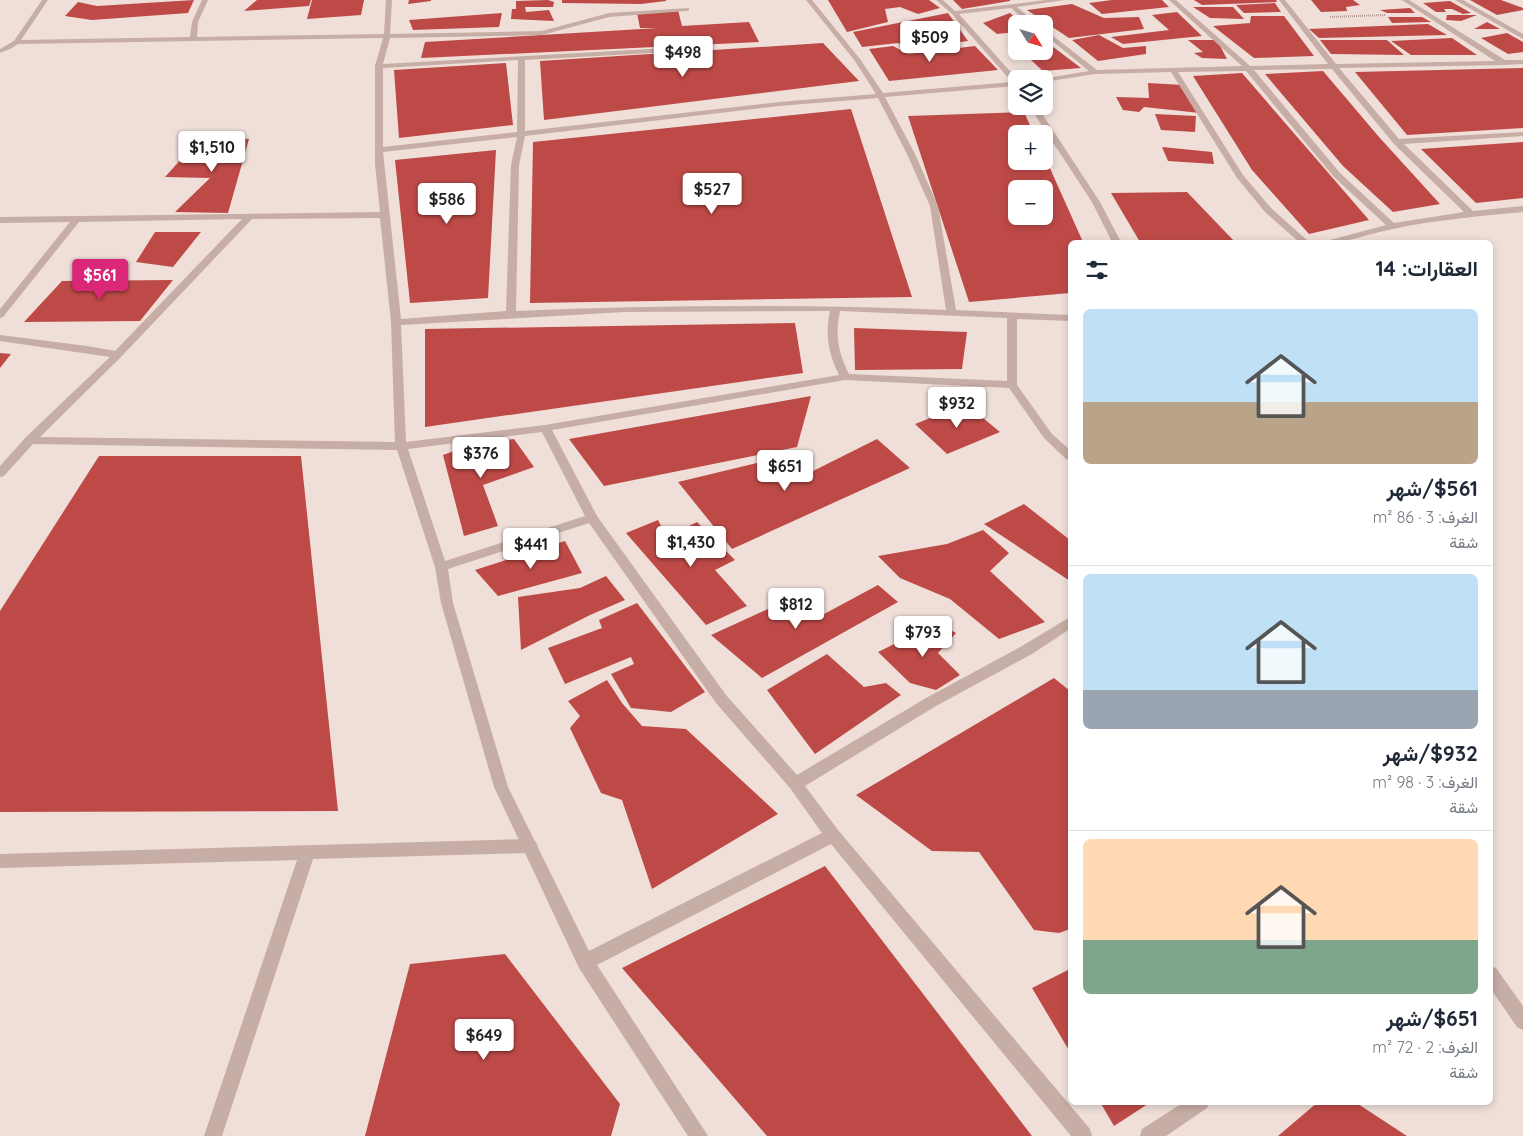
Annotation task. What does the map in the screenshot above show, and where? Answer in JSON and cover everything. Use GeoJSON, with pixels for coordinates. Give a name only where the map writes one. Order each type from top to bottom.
{"type":"FeatureCollection","features":[{"type":"Feature","properties":{"kind":"street"},"geometry":{"type":"LineString","coordinates":[[0,51],[16,42],[45,0]]}},
{"type":"Feature","properties":{"kind":"street"},"geometry":{"type":"LineString","coordinates":[[193,38],[195,22],[205,0]]}},
{"type":"Feature","properties":{"kind":"street"},"geometry":{"type":"LineString","coordinates":[[389,0],[387,35],[379,66],[379,164],[396,322],[401,446],[441,567],[447,603],[501,787],[585,962],[698,1136]]}},
{"type":"Feature","properties":{"kind":"street"},"geometry":{"type":"LineString","coordinates":[[809,0],[858,60],[880,94],[911,154],[934,206],[952,314]]}},
{"type":"Feature","properties":{"kind":"street"},"geometry":{"type":"LineString","coordinates":[[938,0],[954,13],[1008,74]]}},
{"type":"Feature","properties":{"kind":"street"},"geometry":{"type":"LineString","coordinates":[[954,13],[1062,0]]}},
{"type":"Feature","properties":{"kind":"street"},"geometry":{"type":"LineString","coordinates":[[1172,0],[1248,68],[1337,176],[1392,226]]}},
{"type":"Feature","properties":{"kind":"street"},"geometry":{"type":"LineString","coordinates":[[1282,0],[1334,67],[1398,142],[1471,214]]}},
{"type":"Feature","properties":{"kind":"street"},"geometry":{"type":"LineString","coordinates":[[1405,0],[1504,63]]}},
{"type":"Feature","properties":{"kind":"street"},"geometry":{"type":"LineString","coordinates":[[1458,0],[1523,37]]}},
{"type":"Feature","properties":{"kind":"street"},"geometry":{"type":"LineString","coordinates":[[1013,7],[1023,15]]}},
{"type":"Feature","properties":{"kind":"street"},"geometry":{"type":"LineString","coordinates":[[16,42],[542,33],[563,30],[581,22],[616,14],[687,9]]}},
{"type":"Feature","properties":{"kind":"street"},"geometry":{"type":"LineString","coordinates":[[1053,38],[1095,72]]}},
{"type":"Feature","properties":{"kind":"street"},"geometry":{"type":"LineString","coordinates":[[379,66],[705,48]]}},
{"type":"Feature","properties":{"kind":"street"},"geometry":{"type":"LineString","coordinates":[[511,314],[515,165],[521,134],[522,57]]}},
{"type":"Feature","properties":{"kind":"street"},"geometry":{"type":"LineString","coordinates":[[1053,79],[1095,72],[1523,62]]}},
{"type":"Feature","properties":{"kind":"street"},"geometry":{"type":"LineString","coordinates":[[1173,70],[1240,176],[1268,210],[1302,240]]}},
{"type":"Feature","properties":{"kind":"street"},"geometry":{"type":"LineString","coordinates":[[380,150],[880,94],[1008,84]]}},
{"type":"Feature","properties":{"kind":"street"},"geometry":{"type":"LineString","coordinates":[[1039,115],[1096,202],[1116,240]]}},
{"type":"Feature","properties":{"kind":"street"},"geometry":{"type":"LineString","coordinates":[[1398,142],[1523,134]]}},
{"type":"Feature","properties":{"kind":"street"},"geometry":{"type":"LineString","coordinates":[[1340,240],[1392,226],[1471,214],[1523,209]]}},
{"type":"Feature","properties":{"kind":"street"},"geometry":{"type":"LineString","coordinates":[[0,220],[385,215]]}},
{"type":"Feature","properties":{"kind":"street"},"geometry":{"type":"LineString","coordinates":[[0,473],[30,440],[117,355],[249,217]]}},
{"type":"Feature","properties":{"kind":"street"},"geometry":{"type":"LineString","coordinates":[[0,315],[76,220]]}},
{"type":"Feature","properties":{"kind":"street"},"geometry":{"type":"LineString","coordinates":[[836,308],[831,329],[837,362],[845,377]]}},
{"type":"Feature","properties":{"kind":"street"},"geometry":{"type":"LineString","coordinates":[[396,322],[625,309],[836,308],[1068,318]]}},
{"type":"Feature","properties":{"kind":"street"},"geometry":{"type":"LineString","coordinates":[[1012,317],[1012,385],[1048,436],[1068,454]]}},
{"type":"Feature","properties":{"kind":"street"},"geometry":{"type":"LineString","coordinates":[[0,338],[87,349],[117,355]]}},
{"type":"Feature","properties":{"kind":"street"},"geometry":{"type":"LineString","coordinates":[[30,440],[401,446],[516,430],[544,428],[845,377],[1012,385]]}},
{"type":"Feature","properties":{"kind":"street"},"geometry":{"type":"LineString","coordinates":[[544,428],[592,518],[721,699],[795,784],[833,835],[1083,1136]]}},
{"type":"Feature","properties":{"kind":"street"},"geometry":{"type":"LineString","coordinates":[[441,567],[592,518]]}},
{"type":"Feature","properties":{"kind":"street"},"geometry":{"type":"LineString","coordinates":[[795,784],[931,702],[1027,650],[1068,623]]}},
{"type":"Feature","properties":{"kind":"street"},"geometry":{"type":"LineString","coordinates":[[585,962],[833,835]]}},
{"type":"Feature","properties":{"kind":"street"},"geometry":{"type":"LineString","coordinates":[[0,861],[530,846]]}},
{"type":"Feature","properties":{"kind":"street"},"geometry":{"type":"LineString","coordinates":[[214,1136],[308,851]]}},
{"type":"Feature","properties":{"kind":"street"},"geometry":{"type":"LineString","coordinates":[[1493,978],[1523,1022]]}},
{"type":"Feature","properties":{"kind":"street"},"geometry":{"type":"LineString","coordinates":[[1149,1136],[1196,1105]]}},
{"type":"Feature","properties":{"kind":"path"},"geometry":{"type":"LineString","coordinates":[[1296,17],[1429,14]]}},
{"type":"Feature","properties":{"kind":"building"},"geometry":{"type":"Polygon","coordinates":[[[194,0],[188,13],[92,20],[65,16],[78,2],[97,6],[194,0]]]}},
{"type":"Feature","properties":{"kind":"building"},"geometry":{"type":"Polygon","coordinates":[[[257,0],[311,0],[309,6],[244,11],[257,0]]]}},
{"type":"Feature","properties":{"kind":"building"},"geometry":{"type":"Polygon","coordinates":[[[312,0],[364,0],[361,15],[307,19],[312,0]]]}},
{"type":"Feature","properties":{"kind":"building"},"geometry":{"type":"Polygon","coordinates":[[[409,0],[431,0],[431,1],[408,4],[409,0]]]}},
{"type":"Feature","properties":{"kind":"building"},"geometry":{"type":"Polygon","coordinates":[[[548,0],[554,2],[553,7],[525,7],[526,12],[549,10],[554,21],[511,19],[512,9],[516,9],[516,1],[548,0]]]}},
{"type":"Feature","properties":{"kind":"building"},"geometry":{"type":"Polygon","coordinates":[[[562,0],[666,1],[641,4],[562,3],[562,0]]]}},
{"type":"Feature","properties":{"kind":"building"},"geometry":{"type":"Polygon","coordinates":[[[828,0],[929,0],[940,8],[918,14],[900,7],[885,9],[888,22],[847,32],[828,0]]]}},
{"type":"Feature","properties":{"kind":"building"},"geometry":{"type":"Polygon","coordinates":[[[953,0],[1010,0],[1010,1],[962,9],[953,0]]]}},
{"type":"Feature","properties":{"kind":"building"},"geometry":{"type":"Polygon","coordinates":[[[1112,0],[1162,0],[1169,7],[1102,14],[1089,3],[1112,0]]]}},
{"type":"Feature","properties":{"kind":"building"},"geometry":{"type":"Polygon","coordinates":[[[1194,0],[1276,0],[1277,2],[1202,5],[1194,0]]]}},
{"type":"Feature","properties":{"kind":"building"},"geometry":{"type":"Polygon","coordinates":[[[1311,0],[1353,0],[1360,5],[1346,7],[1347,11],[1321,12],[1311,0]]]}},
{"type":"Feature","properties":{"kind":"building"},"geometry":{"type":"Polygon","coordinates":[[[1470,0],[1501,0],[1523,8],[1523,10],[1497,15],[1470,0]]]}},
{"type":"Feature","properties":{"kind":"building"},"geometry":{"type":"Polygon","coordinates":[[[1450,1],[1471,13],[1463,14],[1452,9],[1444,9],[1446,12],[1436,12],[1423,3],[1450,1]]]}},
{"type":"Feature","properties":{"kind":"building"},"geometry":{"type":"Polygon","coordinates":[[[1275,3],[1281,12],[1244,13],[1236,5],[1275,3]]]}},
{"type":"Feature","properties":{"kind":"building"},"geometry":{"type":"Polygon","coordinates":[[[1072,4],[1104,18],[1139,17],[1144,29],[1069,38],[1053,27],[1053,15],[1034,15],[1027,10],[1072,4]]]}},
{"type":"Feature","properties":{"kind":"building"},"geometry":{"type":"Polygon","coordinates":[[[1193,7],[1233,7],[1244,19],[1210,18],[1193,7]]]}},
{"type":"Feature","properties":{"kind":"building"},"geometry":{"type":"Polygon","coordinates":[[[1410,8],[1415,13],[1387,13],[1380,10],[1410,8]]]}},
{"type":"Feature","properties":{"kind":"building"},"geometry":{"type":"Polygon","coordinates":[[[678,10],[682,26],[749,22],[759,42],[421,58],[425,42],[658,28],[640,28],[637,13],[678,10]]]}},
{"type":"Feature","properties":{"kind":"building"},"geometry":{"type":"Polygon","coordinates":[[[1177,12],[1202,36],[1123,44],[1111,37],[1169,30],[1152,15],[1177,12]]]}},
{"type":"Feature","properties":{"kind":"building"},"geometry":{"type":"Polygon","coordinates":[[[502,13],[499,27],[413,30],[409,20],[502,13]]]}},
{"type":"Feature","properties":{"kind":"building"},"geometry":{"type":"Polygon","coordinates":[[[948,13],[968,41],[909,49],[898,43],[862,47],[853,32],[948,13]]]}},
{"type":"Feature","properties":{"kind":"building"},"geometry":{"type":"Polygon","coordinates":[[[1010,13],[1012,15],[1008,15],[1008,33],[997,34],[983,23],[1010,13]]]}},
{"type":"Feature","properties":{"kind":"building"},"geometry":{"type":"Polygon","coordinates":[[[1447,15],[1477,15],[1461,21],[1446,20],[1447,15]]]}},
{"type":"Feature","properties":{"kind":"building"},"geometry":{"type":"Polygon","coordinates":[[[1251,16],[1284,16],[1314,56],[1254,58],[1213,26],[1250,23],[1251,16]]]}},
{"type":"Feature","properties":{"kind":"building"},"geometry":{"type":"Polygon","coordinates":[[[1388,17],[1422,17],[1431,22],[1392,23],[1388,17]]]}},
{"type":"Feature","properties":{"kind":"building"},"geometry":{"type":"Polygon","coordinates":[[[1487,22],[1500,29],[1474,29],[1487,22]]]}},
{"type":"Feature","properties":{"kind":"building"},"geometry":{"type":"Polygon","coordinates":[[[1428,24],[1447,35],[1319,38],[1309,29],[1428,24]]]}},
{"type":"Feature","properties":{"kind":"building"},"geometry":{"type":"Polygon","coordinates":[[[1507,33],[1523,42],[1523,52],[1508,54],[1481,38],[1507,33]]]}},
{"type":"Feature","properties":{"kind":"building"},"geometry":{"type":"Polygon","coordinates":[[[1099,35],[1123,48],[1146,46],[1146,54],[1098,61],[1072,40],[1099,35]]]}},
{"type":"Feature","properties":{"kind":"building"},"geometry":{"type":"Polygon","coordinates":[[[1452,38],[1477,55],[1411,55],[1391,41],[1452,38]]]}},
{"type":"Feature","properties":{"kind":"building"},"geometry":{"type":"Polygon","coordinates":[[[1188,40],[1217,40],[1227,59],[1202,58],[1194,53],[1203,52],[1188,40]]]}},
{"type":"Feature","properties":{"kind":"building"},"geometry":{"type":"Polygon","coordinates":[[[1320,40],[1387,40],[1404,55],[1331,54],[1320,40]]]}},
{"type":"Feature","properties":{"kind":"building"},"geometry":{"type":"Polygon","coordinates":[[[823,43],[859,81],[544,120],[540,61],[823,43]]]}},
{"type":"Feature","properties":{"kind":"building"},"geometry":{"type":"Polygon","coordinates":[[[893,46],[908,54],[975,46],[998,70],[889,81],[869,49],[893,46]]]}},
{"type":"Feature","properties":{"kind":"building"},"geometry":{"type":"Polygon","coordinates":[[[1053,47],[1081,68],[1053,70],[1042,70],[1031,60],[1053,60],[1053,47]]]}},
{"type":"Feature","properties":{"kind":"building"},"geometry":{"type":"Polygon","coordinates":[[[506,63],[513,125],[399,138],[394,70],[506,63]]]}},
{"type":"Feature","properties":{"kind":"building"},"geometry":{"type":"Polygon","coordinates":[[[1523,68],[1523,128],[1407,135],[1355,72],[1523,68]]]}},
{"type":"Feature","properties":{"kind":"building"},"geometry":{"type":"Polygon","coordinates":[[[1323,71],[1379,137],[1440,204],[1393,212],[1343,166],[1265,74],[1323,71]]]}},
{"type":"Feature","properties":{"kind":"building"},"geometry":{"type":"Polygon","coordinates":[[[1242,73],[1369,220],[1309,234],[1252,170],[1193,76],[1242,73]]]}},
{"type":"Feature","properties":{"kind":"building"},"geometry":{"type":"Polygon","coordinates":[[[1148,83],[1183,85],[1200,113],[1144,107],[1139,112],[1123,110],[1116,97],[1149,98],[1148,83]]]}},
{"type":"Feature","properties":{"kind":"building"},"geometry":{"type":"Polygon","coordinates":[[[851,109],[912,297],[530,303],[533,142],[851,109]]]}},
{"type":"Feature","properties":{"kind":"building"},"geometry":{"type":"Polygon","coordinates":[[[1008,113],[1008,115],[1025,115],[1030,125],[1008,125],[1008,170],[1051,170],[1082,240],[1068,240],[1068,293],[969,302],[908,116],[1008,113]]]}},
{"type":"Feature","properties":{"kind":"building"},"geometry":{"type":"Polygon","coordinates":[[[1155,114],[1196,116],[1195,132],[1161,130],[1155,114]]]}},
{"type":"Feature","properties":{"kind":"building"},"geometry":{"type":"Polygon","coordinates":[[[201,137],[249,139],[228,213],[175,212],[210,178],[165,177],[201,137]]]}},
{"type":"Feature","properties":{"kind":"building"},"geometry":{"type":"Polygon","coordinates":[[[1523,142],[1523,198],[1476,203],[1421,149],[1523,142]]]}},
{"type":"Feature","properties":{"kind":"building"},"geometry":{"type":"Polygon","coordinates":[[[1162,147],[1212,152],[1214,164],[1168,161],[1162,147]]]}},
{"type":"Feature","properties":{"kind":"building"},"geometry":{"type":"Polygon","coordinates":[[[496,150],[488,298],[410,303],[395,160],[496,150]]]}},
{"type":"Feature","properties":{"kind":"building"},"geometry":{"type":"Polygon","coordinates":[[[1187,192],[1233,240],[1139,240],[1111,193],[1187,192]]]}},
{"type":"Feature","properties":{"kind":"building"},"geometry":{"type":"Polygon","coordinates":[[[155,232],[201,232],[173,267],[136,262],[155,232]]]}},
{"type":"Feature","properties":{"kind":"building"},"geometry":{"type":"Polygon","coordinates":[[[173,280],[140,321],[24,322],[62,281],[173,280]]]}},
{"type":"Feature","properties":{"kind":"building"},"geometry":{"type":"Polygon","coordinates":[[[795,323],[803,373],[425,427],[425,329],[795,323]]]}},
{"type":"Feature","properties":{"kind":"building"},"geometry":{"type":"Polygon","coordinates":[[[854,328],[967,332],[962,369],[855,370],[854,328]]]}},
{"type":"Feature","properties":{"kind":"building"},"geometry":{"type":"Polygon","coordinates":[[[0,353],[11,354],[0,368],[0,353]]]}},
{"type":"Feature","properties":{"kind":"building"},"geometry":{"type":"Polygon","coordinates":[[[811,396],[797,447],[604,486],[569,439],[811,396]]]}},
{"type":"Feature","properties":{"kind":"building"},"geometry":{"type":"Polygon","coordinates":[[[966,404],[1000,432],[947,454],[915,424],[966,404]]]}},
{"type":"Feature","properties":{"kind":"building"},"geometry":{"type":"Polygon","coordinates":[[[514,439],[534,467],[483,485],[498,526],[464,536],[443,455],[477,443],[514,439]]]}},
{"type":"Feature","properties":{"kind":"building"},"geometry":{"type":"Polygon","coordinates":[[[877,439],[910,468],[732,549],[678,482],[761,462],[783,486],[877,439]]]}},
{"type":"Feature","properties":{"kind":"building"},"geometry":{"type":"Polygon","coordinates":[[[99,456],[301,456],[338,811],[0,812],[0,611],[99,456]]]}},
{"type":"Feature","properties":{"kind":"building"},"geometry":{"type":"Polygon","coordinates":[[[1024,504],[1068,538],[1068,580],[984,524],[1024,504]]]}},
{"type":"Feature","properties":{"kind":"building"},"geometry":{"type":"Polygon","coordinates":[[[658,520],[667,537],[697,522],[735,560],[715,570],[747,606],[706,625],[626,533],[658,520]]]}},
{"type":"Feature","properties":{"kind":"building"},"geometry":{"type":"Polygon","coordinates":[[[983,530],[1009,553],[990,571],[1045,622],[999,639],[950,599],[900,578],[878,556],[947,544],[983,530]]]}},
{"type":"Feature","properties":{"kind":"building"},"geometry":{"type":"Polygon","coordinates":[[[565,541],[582,573],[498,596],[475,570],[565,541]]]}},
{"type":"Feature","properties":{"kind":"building"},"geometry":{"type":"Polygon","coordinates":[[[606,576],[625,600],[590,615],[521,650],[518,597],[580,588],[606,576]]]}},
{"type":"Feature","properties":{"kind":"building"},"geometry":{"type":"Polygon","coordinates":[[[878,585],[898,602],[762,678],[711,635],[792,598],[813,620],[878,585]]]}},
{"type":"Feature","properties":{"kind":"building"},"geometry":{"type":"Polygon","coordinates":[[[637,603],[705,692],[671,712],[631,708],[611,674],[634,664],[631,657],[565,684],[548,648],[602,628],[599,620],[637,603]]]}},
{"type":"Feature","properties":{"kind":"building"},"geometry":{"type":"Polygon","coordinates":[[[937,623],[956,633],[938,653],[960,675],[936,690],[910,683],[878,652],[937,623]]]}},
{"type":"Feature","properties":{"kind":"building"},"geometry":{"type":"Polygon","coordinates":[[[827,654],[864,687],[886,683],[901,695],[815,754],[767,690],[827,654]]]}},
{"type":"Feature","properties":{"kind":"building"},"geometry":{"type":"Polygon","coordinates":[[[1054,678],[1068,689],[1068,930],[1059,933],[1034,930],[979,852],[932,851],[856,795],[1054,678]]]}},
{"type":"Feature","properties":{"kind":"building"},"geometry":{"type":"Polygon","coordinates":[[[607,680],[622,703],[642,726],[686,729],[778,814],[652,889],[622,800],[601,793],[570,728],[580,716],[568,701],[607,680]]]}},
{"type":"Feature","properties":{"kind":"building"},"geometry":{"type":"Polygon","coordinates":[[[825,866],[1032,1136],[767,1136],[622,968],[825,866]]]}},
{"type":"Feature","properties":{"kind":"building"},"geometry":{"type":"Polygon","coordinates":[[[505,954],[620,1104],[611,1136],[365,1136],[410,964],[505,954]]]}},
{"type":"Feature","properties":{"kind":"building"},"geometry":{"type":"Polygon","coordinates":[[[1068,970],[1068,1049],[1032,988],[1068,970]]]}},
{"type":"Feature","properties":{"kind":"building"},"geometry":{"type":"Polygon","coordinates":[[[1102,1105],[1146,1105],[1114,1126],[1102,1105]]]}},
{"type":"Feature","properties":{"kind":"building"},"geometry":{"type":"Polygon","coordinates":[[[1314,1105],[1360,1105],[1407,1136],[1278,1136],[1314,1105]]]}}]}
